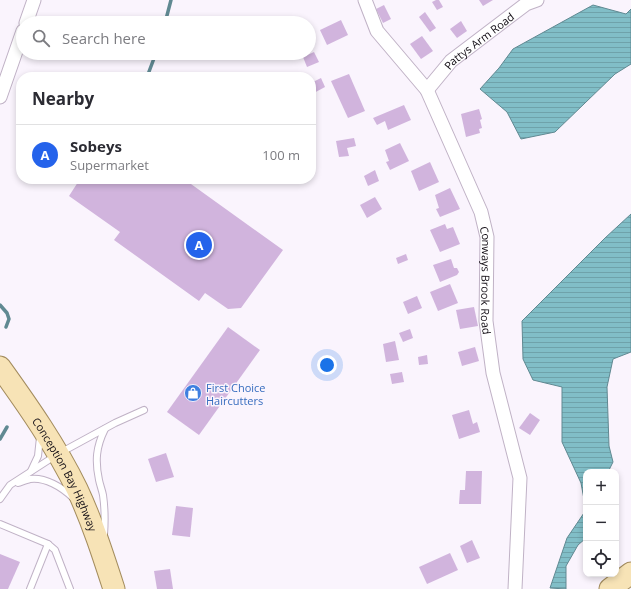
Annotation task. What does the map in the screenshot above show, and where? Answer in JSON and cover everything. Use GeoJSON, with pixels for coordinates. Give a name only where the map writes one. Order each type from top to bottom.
{"type":"FeatureCollection","features":[{"type":"Feature","properties":{"kind":"main road","name":"Conception Bay Highway"},"geometry":{"type":"LineString","coordinates":[[0,367],[36,418],[77,488],[103,555],[114,589]]}},
{"type":"Feature","properties":{"kind":"main road"},"geometry":{"type":"LineString","coordinates":[[610,589],[631,573]]}},
{"type":"Feature","properties":{"kind":"street"},"geometry":{"type":"LineString","coordinates":[[28,16],[34,0]]}},
{"type":"Feature","properties":{"kind":"street","name":"Conways Brook Road"},"geometry":{"type":"LineString","coordinates":[[365,0],[377,31],[427,90],[481,212],[488,237],[486,321],[493,373],[520,478],[515,589]]}},
{"type":"Feature","properties":{"kind":"street","name":"Pattys Arm Road"},"geometry":{"type":"LineString","coordinates":[[427,90],[451,60],[526,4],[537,0]]}},
{"type":"Feature","properties":{"kind":"street"},"geometry":{"type":"LineString","coordinates":[[0,97],[16,51]]}},
{"type":"Feature","properties":{"kind":"lane"},"geometry":{"type":"LineString","coordinates":[[0,499],[10,485],[58,454],[115,423],[144,410]]}},
{"type":"Feature","properties":{"kind":"lane"},"geometry":{"type":"LineString","coordinates":[[31,471],[38,456],[40,439],[36,418]]}},
{"type":"Feature","properties":{"kind":"lane"},"geometry":{"type":"LineString","coordinates":[[103,555],[105,517],[103,494],[96,465],[96,451],[105,429]]}},
{"type":"Feature","properties":{"kind":"lane"},"geometry":{"type":"LineString","coordinates":[[10,485],[30,479],[43,480],[55,484],[70,495],[87,512]]}},
{"type":"Feature","properties":{"kind":"lane"},"geometry":{"type":"LineString","coordinates":[[0,524],[48,544],[56,550],[70,589]]}},
{"type":"Feature","properties":{"kind":"lane"},"geometry":{"type":"LineString","coordinates":[[30,589],[48,544]]}},
{"type":"Feature","properties":{"kind":"water"},"geometry":{"type":"Polygon","coordinates":[[[593,5],[626,14],[631,9],[631,64],[615,74],[555,132],[521,139],[507,112],[480,89],[499,68],[513,49],[593,5]]]}},
{"type":"Feature","properties":{"kind":"water"},"geometry":{"type":"Polygon","coordinates":[[[631,214],[631,352],[613,359],[607,387],[609,446],[613,462],[610,469],[583,469],[583,494],[581,483],[562,442],[562,387],[533,380],[523,359],[522,321],[631,214]]]}},
{"type":"Feature","properties":{"kind":"water"},"geometry":{"type":"Polygon","coordinates":[[[583,514],[583,541],[578,545],[566,566],[566,589],[550,588],[567,538],[583,514]]]}},
{"type":"Feature","properties":{"kind":"building"},"geometry":{"type":"Polygon","coordinates":[[[439,0],[443,7],[437,10],[432,2],[439,0]]]}},
{"type":"Feature","properties":{"kind":"building"},"geometry":{"type":"Polygon","coordinates":[[[479,0],[493,0],[483,6],[479,0]]]}},
{"type":"Feature","properties":{"kind":"building"},"geometry":{"type":"Polygon","coordinates":[[[384,5],[391,19],[383,23],[376,9],[384,5]]]}},
{"type":"Feature","properties":{"kind":"building"},"geometry":{"type":"Polygon","coordinates":[[[425,12],[436,28],[430,32],[419,17],[425,12]]]}},
{"type":"Feature","properties":{"kind":"building"},"geometry":{"type":"Polygon","coordinates":[[[341,20],[348,35],[327,45],[320,30],[341,20]]]}},
{"type":"Feature","properties":{"kind":"building"},"geometry":{"type":"Polygon","coordinates":[[[461,21],[467,31],[457,38],[450,29],[461,21]]]}},
{"type":"Feature","properties":{"kind":"building"},"geometry":{"type":"Polygon","coordinates":[[[422,36],[433,51],[421,59],[410,44],[422,36]]]}},
{"type":"Feature","properties":{"kind":"building"},"geometry":{"type":"Polygon","coordinates":[[[316,56],[319,62],[307,67],[304,60],[316,60],[316,56]]]}},
{"type":"Feature","properties":{"kind":"building"},"geometry":{"type":"Polygon","coordinates":[[[349,74],[365,111],[348,118],[331,81],[349,74]]]}},
{"type":"Feature","properties":{"kind":"building"},"geometry":{"type":"Polygon","coordinates":[[[321,78],[325,87],[316,92],[316,80],[321,78]]]}},
{"type":"Feature","properties":{"kind":"building"},"geometry":{"type":"Polygon","coordinates":[[[404,105],[411,120],[388,130],[385,121],[377,125],[373,118],[404,105]]]}},
{"type":"Feature","properties":{"kind":"building"},"geometry":{"type":"Polygon","coordinates":[[[479,109],[482,119],[480,120],[482,128],[479,129],[480,133],[466,137],[461,114],[479,109]]]}},
{"type":"Feature","properties":{"kind":"building"},"geometry":{"type":"Polygon","coordinates":[[[354,138],[356,146],[347,148],[349,156],[339,157],[336,141],[354,138]]]}},
{"type":"Feature","properties":{"kind":"building"},"geometry":{"type":"Polygon","coordinates":[[[400,143],[409,161],[390,170],[386,162],[389,161],[385,150],[400,143]]]}},
{"type":"Feature","properties":{"kind":"building"},"geometry":{"type":"Polygon","coordinates":[[[430,162],[439,182],[419,191],[411,171],[430,162]]]}},
{"type":"Feature","properties":{"kind":"building"},"geometry":{"type":"Polygon","coordinates":[[[375,170],[379,181],[368,186],[364,176],[375,170]]]}},
{"type":"Feature","properties":{"kind":"building"},"geometry":{"type":"Polygon","coordinates":[[[77,184],[191,184],[283,250],[241,308],[228,309],[205,293],[199,301],[114,240],[120,232],[69,196],[77,184]]]}},
{"type":"Feature","properties":{"kind":"building"},"geometry":{"type":"Polygon","coordinates":[[[450,188],[460,209],[440,217],[436,209],[439,208],[435,195],[450,188]]]}},
{"type":"Feature","properties":{"kind":"building"},"geometry":{"type":"Polygon","coordinates":[[[375,197],[382,209],[367,218],[360,205],[375,197]]]}},
{"type":"Feature","properties":{"kind":"building"},"geometry":{"type":"Polygon","coordinates":[[[445,224],[447,229],[453,227],[460,244],[440,252],[430,230],[445,224]]]}},
{"type":"Feature","properties":{"kind":"building"},"geometry":{"type":"Polygon","coordinates":[[[406,254],[408,260],[398,264],[396,258],[406,254]]]}},
{"type":"Feature","properties":{"kind":"building"},"geometry":{"type":"Polygon","coordinates":[[[451,259],[454,268],[457,268],[459,272],[457,275],[440,282],[433,265],[451,259]]]}},
{"type":"Feature","properties":{"kind":"building"},"geometry":{"type":"Polygon","coordinates":[[[450,284],[458,303],[438,311],[430,292],[450,284]]]}},
{"type":"Feature","properties":{"kind":"building"},"geometry":{"type":"Polygon","coordinates":[[[417,296],[422,308],[408,314],[403,302],[417,296]]]}},
{"type":"Feature","properties":{"kind":"building"},"geometry":{"type":"Polygon","coordinates":[[[474,307],[478,326],[460,329],[456,310],[474,307]]]}},
{"type":"Feature","properties":{"kind":"building"},"geometry":{"type":"Polygon","coordinates":[[[228,327],[260,350],[199,435],[167,412],[228,327]]]}},
{"type":"Feature","properties":{"kind":"building"},"geometry":{"type":"Polygon","coordinates":[[[410,329],[413,338],[403,342],[399,333],[410,329]]]}},
{"type":"Feature","properties":{"kind":"building"},"geometry":{"type":"Polygon","coordinates":[[[395,341],[399,360],[386,362],[383,344],[395,341]]]}},
{"type":"Feature","properties":{"kind":"building"},"geometry":{"type":"Polygon","coordinates":[[[475,347],[479,361],[462,366],[458,352],[475,347]]]}},
{"type":"Feature","properties":{"kind":"building"},"geometry":{"type":"Polygon","coordinates":[[[427,355],[428,364],[419,365],[418,357],[427,355]]]}},
{"type":"Feature","properties":{"kind":"building"},"geometry":{"type":"Polygon","coordinates":[[[402,372],[404,382],[392,384],[390,374],[402,372]]]}},
{"type":"Feature","properties":{"kind":"building"},"geometry":{"type":"Polygon","coordinates":[[[469,410],[473,424],[477,422],[480,432],[459,439],[452,415],[469,410]]]}},
{"type":"Feature","properties":{"kind":"building"},"geometry":{"type":"Polygon","coordinates":[[[530,413],[540,420],[530,435],[519,428],[530,413]]]}},
{"type":"Feature","properties":{"kind":"building"},"geometry":{"type":"Polygon","coordinates":[[[166,453],[174,477],[156,482],[148,459],[166,453]]]}},
{"type":"Feature","properties":{"kind":"building"},"geometry":{"type":"Polygon","coordinates":[[[466,471],[482,471],[481,504],[459,504],[460,490],[465,490],[466,471]]]}},
{"type":"Feature","properties":{"kind":"building"},"geometry":{"type":"Polygon","coordinates":[[[176,506],[193,508],[190,537],[172,535],[176,506]]]}},
{"type":"Feature","properties":{"kind":"building"},"geometry":{"type":"Polygon","coordinates":[[[472,540],[480,558],[467,563],[460,546],[472,540]]]}},
{"type":"Feature","properties":{"kind":"building"},"geometry":{"type":"Polygon","coordinates":[[[450,553],[458,570],[427,584],[419,567],[450,553]]]}},
{"type":"Feature","properties":{"kind":"building"},"geometry":{"type":"Polygon","coordinates":[[[0,554],[20,562],[8,589],[0,589],[0,554]]]}},
{"type":"Feature","properties":{"kind":"building"},"geometry":{"type":"Polygon","coordinates":[[[170,569],[173,589],[157,589],[154,571],[170,569]]]}},
{"type":"Feature","properties":{"kind":"waterway"},"geometry":{"type":"LineString","coordinates":[[167,16],[171,0]]}},
{"type":"Feature","properties":{"kind":"waterway"},"geometry":{"type":"LineString","coordinates":[[149,72],[153,60]]}},
{"type":"Feature","properties":{"kind":"waterway"},"geometry":{"type":"LineString","coordinates":[[0,305],[7,313],[9,319],[6,327]]}},
{"type":"Feature","properties":{"kind":"waterway"},"geometry":{"type":"LineString","coordinates":[[0,439],[7,427]]}},
{"type":"Feature","properties":{"kind":"place","name":"Sobeys"},"geometry":{"type":"Point","coordinates":[199,245]}},
{"type":"Feature","properties":{"kind":"place","name":"First Choice Haircutters"},"geometry":{"type":"Point","coordinates":[193,393]}}]}
